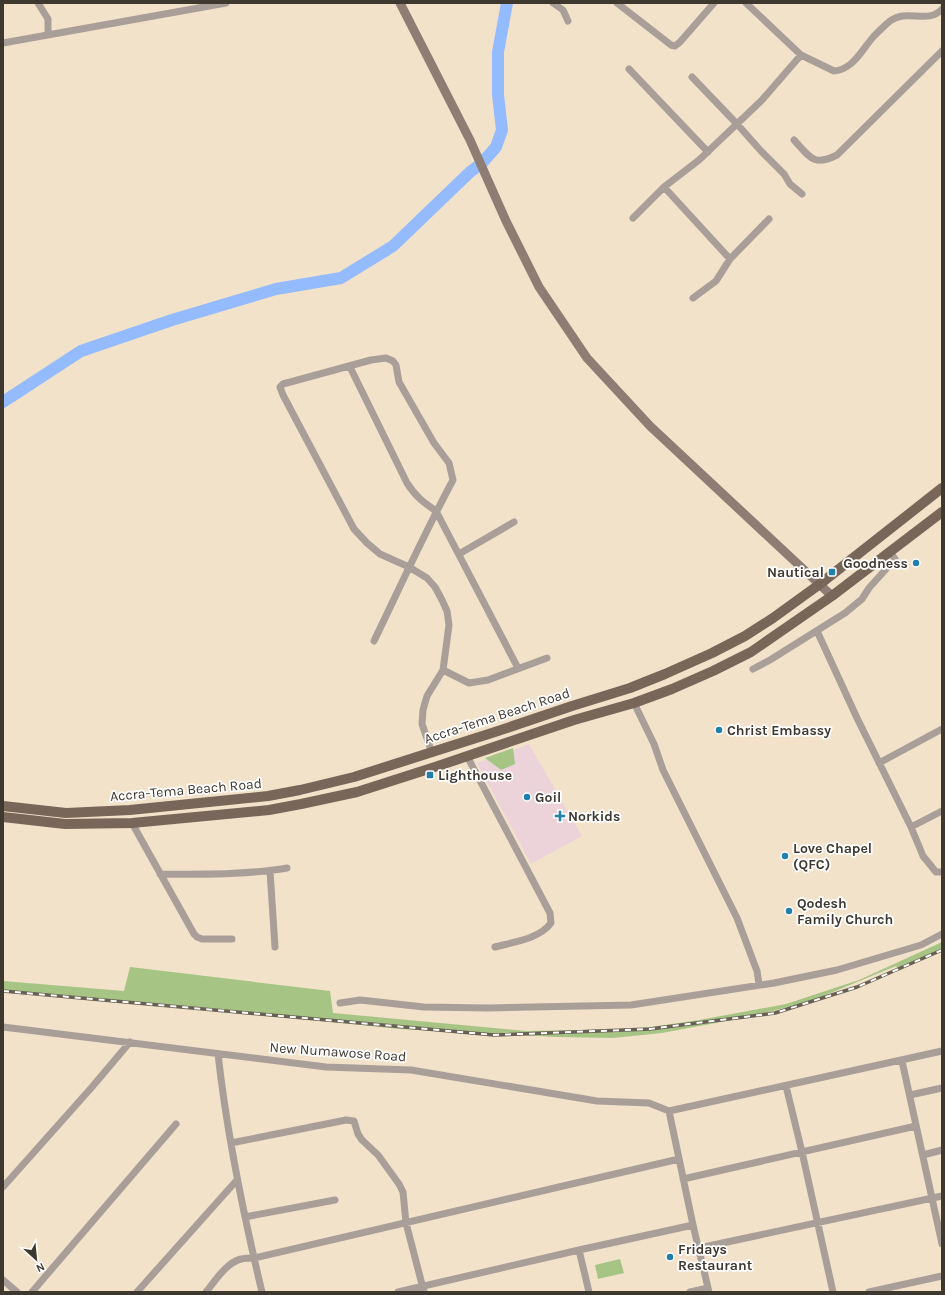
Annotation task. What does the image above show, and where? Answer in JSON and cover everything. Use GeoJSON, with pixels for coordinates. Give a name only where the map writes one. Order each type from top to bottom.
{"type":"FeatureCollection","features":[{"type":"Feature","properties":{"kind":"main road","name":"Accra-Tema Beach Road"},"geometry":{"type":"LineString","coordinates":[[3,806],[66,813],[130,810],[268,796],[300,790],[354,777],[432,753],[630,688],[712,653],[745,636],[774,618],[820,584],[942,488]]}},
{"type":"Feature","properties":{"kind":"main road","name":"Accra-Tema Beach Road"},"geometry":{"type":"LineString","coordinates":[[3,818],[65,824],[132,823],[269,810],[357,792],[574,720],[634,703],[714,671],[751,652],[832,596],[942,512]]}},
{"type":"Feature","properties":{"kind":"main road"},"geometry":{"type":"LineString","coordinates":[[630,688],[634,703]]}},
{"type":"Feature","properties":{"kind":"street"},"geometry":{"type":"LineString","coordinates":[[38,3],[48,19],[48,35]]}},
{"type":"Feature","properties":{"kind":"street"},"geometry":{"type":"LineString","coordinates":[[3,43],[210,4],[226,3]]}},
{"type":"Feature","properties":{"kind":"street"},"geometry":{"type":"LineString","coordinates":[[400,3],[474,149],[506,221],[539,287],[587,358],[650,426],[832,596]]}},
{"type":"Feature","properties":{"kind":"street"},"geometry":{"type":"LineString","coordinates":[[553,3],[563,10],[568,21]]}},
{"type":"Feature","properties":{"kind":"street"},"geometry":{"type":"LineString","coordinates":[[617,3],[675,46],[714,3]]}},
{"type":"Feature","properties":{"kind":"street"},"geometry":{"type":"LineString","coordinates":[[746,3],[801,55],[834,71],[839,71],[851,64],[875,35],[891,20],[906,14],[928,17],[942,9]]}},
{"type":"Feature","properties":{"kind":"street"},"geometry":{"type":"LineString","coordinates":[[794,140],[813,159],[817,161],[827,160],[837,155],[942,51]]}},
{"type":"Feature","properties":{"kind":"street"},"geometry":{"type":"LineString","coordinates":[[633,218],[664,186],[699,160],[762,100],[801,55]]}},
{"type":"Feature","properties":{"kind":"street"},"geometry":{"type":"LineString","coordinates":[[629,69],[708,152]]}},
{"type":"Feature","properties":{"kind":"street"},"geometry":{"type":"LineString","coordinates":[[692,77],[784,174],[790,184],[802,194]]}},
{"type":"Feature","properties":{"kind":"street"},"geometry":{"type":"LineString","coordinates":[[664,186],[730,258]]}},
{"type":"Feature","properties":{"kind":"street"},"geometry":{"type":"LineString","coordinates":[[693,298],[716,280],[730,258],[769,219]]}},
{"type":"Feature","properties":{"kind":"street"},"geometry":{"type":"LineString","coordinates":[[374,641],[410,567],[436,511],[453,480],[449,463],[434,443],[399,382],[396,365],[393,361],[386,358],[371,360],[284,384],[281,385],[281,390],[354,528],[367,543],[380,554],[410,567],[427,578],[435,587],[447,611],[449,625],[443,670],[427,696],[423,710],[422,724],[432,753]]}},
{"type":"Feature","properties":{"kind":"street"},"geometry":{"type":"LineString","coordinates":[[350,367],[414,494],[420,501],[436,511],[518,668]]}},
{"type":"Feature","properties":{"kind":"street"},"geometry":{"type":"LineString","coordinates":[[459,554],[514,522]]}},
{"type":"Feature","properties":{"kind":"street"},"geometry":{"type":"LineString","coordinates":[[753,669],[817,631],[845,613],[862,599],[869,588],[895,559],[890,552]]}},
{"type":"Feature","properties":{"kind":"street"},"geometry":{"type":"LineString","coordinates":[[817,631],[856,718],[911,827],[923,856],[936,872],[942,872]]}},
{"type":"Feature","properties":{"kind":"street"},"geometry":{"type":"LineString","coordinates":[[443,670],[470,684],[488,680],[547,658]]}},
{"type":"Feature","properties":{"kind":"street"},"geometry":{"type":"LineString","coordinates":[[634,703],[654,744],[663,770],[737,918],[755,964],[759,984]]}},
{"type":"Feature","properties":{"kind":"street"},"geometry":{"type":"LineString","coordinates":[[879,762],[942,730]]}},
{"type":"Feature","properties":{"kind":"street"},"geometry":{"type":"LineString","coordinates":[[467,756],[550,913],[551,918],[551,923],[546,930],[525,939],[495,947]]}},
{"type":"Feature","properties":{"kind":"street"},"geometry":{"type":"LineString","coordinates":[[911,827],[942,811]]}},
{"type":"Feature","properties":{"kind":"street"},"geometry":{"type":"LineString","coordinates":[[132,823],[197,938],[232,939]]}},
{"type":"Feature","properties":{"kind":"street"},"geometry":{"type":"LineString","coordinates":[[160,874],[198,875],[270,871],[287,868]]}},
{"type":"Feature","properties":{"kind":"street"},"geometry":{"type":"LineString","coordinates":[[270,871],[275,947]]}},
{"type":"Feature","properties":{"kind":"street"},"geometry":{"type":"LineString","coordinates":[[340,1003],[360,1000],[424,1007],[486,1008],[631,1005],[759,984],[774,983],[837,970],[921,945],[942,934]]}},
{"type":"Feature","properties":{"kind":"street","name":"New Numawose Road"},"geometry":{"type":"LineString","coordinates":[[3,1028],[326,1066],[411,1070],[597,1101],[649,1103],[669,1111]]}},
{"type":"Feature","properties":{"kind":"street"},"geometry":{"type":"LineString","coordinates":[[3,1187],[130,1042]]}},
{"type":"Feature","properties":{"kind":"street"},"geometry":{"type":"LineString","coordinates":[[690,1292],[708,1290],[669,1111],[942,1051]]}},
{"type":"Feature","properties":{"kind":"street"},"geometry":{"type":"LineString","coordinates":[[218,1054],[225,1115],[237,1180],[262,1292]]}},
{"type":"Feature","properties":{"kind":"street"},"geometry":{"type":"LineString","coordinates":[[902,1061],[942,1244]]}},
{"type":"Feature","properties":{"kind":"street"},"geometry":{"type":"LineString","coordinates":[[786,1086],[833,1292]]}},
{"type":"Feature","properties":{"kind":"street"},"geometry":{"type":"LineString","coordinates":[[910,1095],[942,1088]]}},
{"type":"Feature","properties":{"kind":"street"},"geometry":{"type":"LineString","coordinates":[[231,1143],[352,1120],[355,1123],[358,1134],[362,1140],[378,1155],[403,1192],[406,1223],[423,1289]]}},
{"type":"Feature","properties":{"kind":"street"},"geometry":{"type":"LineString","coordinates":[[32,1292],[176,1124]]}},
{"type":"Feature","properties":{"kind":"street"},"geometry":{"type":"LineString","coordinates":[[683,1180],[916,1126]]}},
{"type":"Feature","properties":{"kind":"street"},"geometry":{"type":"LineString","coordinates":[[923,1155],[942,1150]]}},
{"type":"Feature","properties":{"kind":"street"},"geometry":{"type":"LineString","coordinates":[[206,1292],[232,1263],[240,1259],[254,1258],[679,1159]]}},
{"type":"Feature","properties":{"kind":"street"},"geometry":{"type":"LineString","coordinates":[[137,1292],[237,1180]]}},
{"type":"Feature","properties":{"kind":"street"},"geometry":{"type":"LineString","coordinates":[[699,1248],[942,1196]]}},
{"type":"Feature","properties":{"kind":"street"},"geometry":{"type":"LineString","coordinates":[[245,1217],[335,1200]]}},
{"type":"Feature","properties":{"kind":"street"},"geometry":{"type":"LineString","coordinates":[[398,1292],[423,1289],[579,1250],[693,1225]]}},
{"type":"Feature","properties":{"kind":"street"},"geometry":{"type":"LineString","coordinates":[[579,1250],[590,1292]]}},
{"type":"Feature","properties":{"kind":"street"},"geometry":{"type":"LineString","coordinates":[[869,1292],[942,1276]]}},
{"type":"Feature","properties":{"kind":"street"},"geometry":{"type":"LineString","coordinates":[[3,1280],[17,1292]]}},
{"type":"Feature","properties":{"kind":"shaded area"},"geometry":{"type":"Polygon","coordinates":[[[529,744],[582,836],[531,864],[477,763],[529,744]]]}},
{"type":"Feature","properties":{"kind":"green space"},"geometry":{"type":"Polygon","coordinates":[[[513,748],[515,764],[501,770],[485,758],[513,748]]]}},
{"type":"Feature","properties":{"kind":"green space"},"geometry":{"type":"Polygon","coordinates":[[[942,942],[942,949],[898,970],[896,966],[811,1001],[753,1016],[662,1033],[613,1038],[556,1037],[399,1029],[154,1003],[3,990],[3,981],[124,991],[130,967],[330,991],[333,1013],[526,1031],[637,1029],[699,1020],[786,1004],[859,980],[942,942]]]}},
{"type":"Feature","properties":{"kind":"green space"},"geometry":{"type":"Polygon","coordinates":[[[620,1259],[624,1273],[598,1279],[595,1265],[620,1259]]]}},
{"type":"Feature","properties":{"kind":"waterway"},"geometry":{"type":"LineString","coordinates":[[3,402],[81,351],[172,320],[276,289],[341,278],[393,246],[470,172],[482,163],[496,147],[502,130],[498,95],[498,52],[507,3]]}},
{"type":"Feature","properties":{"kind":"railway"},"geometry":{"type":"LineString","coordinates":[[3,991],[494,1035],[650,1029],[775,1013],[857,987],[942,950]]}},
{"type":"Feature","properties":{"kind":"place","name":"Goodness"},"geometry":{"type":"Point","coordinates":[916,563]}},
{"type":"Feature","properties":{"kind":"place","name":"Nautical"},"geometry":{"type":"Point","coordinates":[832,572]}},
{"type":"Feature","properties":{"kind":"place","name":"Christ Embassy"},"geometry":{"type":"Point","coordinates":[719,730]}},
{"type":"Feature","properties":{"kind":"place","name":"Lighthouse"},"geometry":{"type":"Point","coordinates":[430,775]}},
{"type":"Feature","properties":{"kind":"place","name":"Goil"},"geometry":{"type":"Point","coordinates":[527,797]}},
{"type":"Feature","properties":{"kind":"place","name":"Norkids"},"geometry":{"type":"Point","coordinates":[560,816]}},
{"type":"Feature","properties":{"kind":"place","name":"Love Chapel (QFC)"},"geometry":{"type":"Point","coordinates":[785,856]}},
{"type":"Feature","properties":{"kind":"place","name":"Qodesh Family Church"},"geometry":{"type":"Point","coordinates":[789,911]}},
{"type":"Feature","properties":{"kind":"place","name":"Fridays Restaurant"},"geometry":{"type":"Point","coordinates":[670,1257]}}]}
